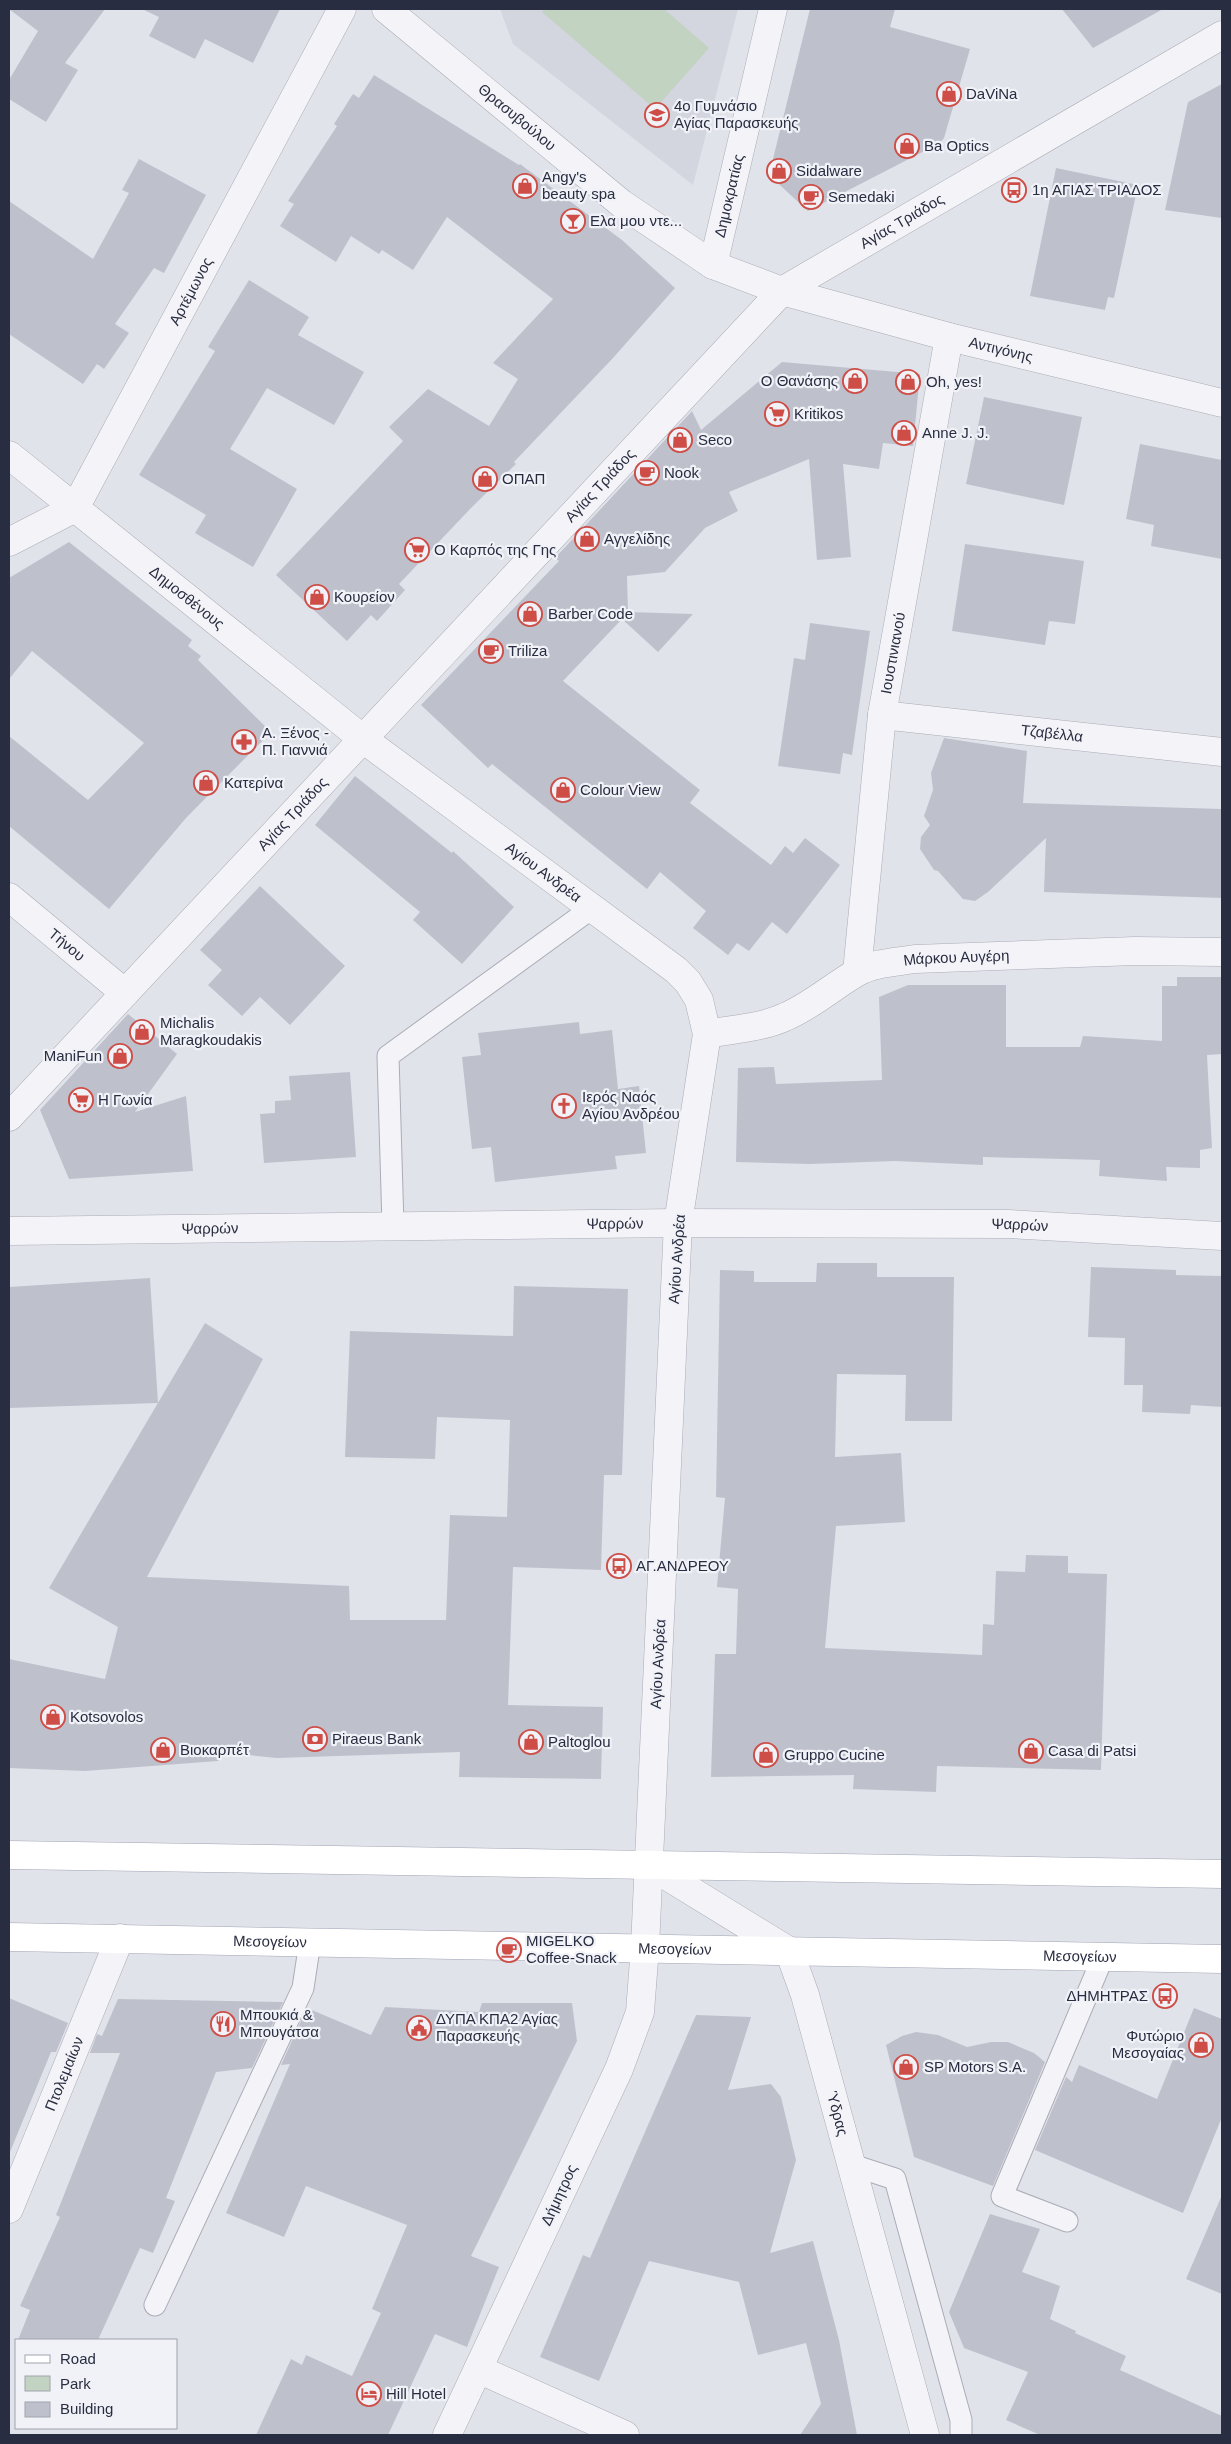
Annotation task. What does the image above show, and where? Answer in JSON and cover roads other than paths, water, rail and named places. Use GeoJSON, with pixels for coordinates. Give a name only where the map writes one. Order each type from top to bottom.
{"type":"FeatureCollection","features":[{"type":"Feature","properties":{"kind":"main road"},"geometry":{"type":"LineString","coordinates":[[9,1855],[1222,1874]]}},
{"type":"Feature","properties":{"kind":"main road","name":"Μεσογείων"},"geometry":{"type":"LineString","coordinates":[[9,1937],[645,1947],[1222,1959]]}},
{"type":"Feature","properties":{"kind":"street","name":"Αρτέμωνος"},"geometry":{"type":"LineString","coordinates":[[75,508],[342,9]]}},
{"type":"Feature","properties":{"kind":"street","name":"Θρασυβούλου"},"geometry":{"type":"LineString","coordinates":[[386,9],[622,204],[713,265],[782,291]]}},
{"type":"Feature","properties":{"kind":"street","name":"Δημοκρατίας"},"geometry":{"type":"LineString","coordinates":[[713,265],[773,9]]}},
{"type":"Feature","properties":{"kind":"street","name":"Αγίας Τριάδος"},"geometry":{"type":"LineString","coordinates":[[9,1117],[782,291],[1222,36]]}},
{"type":"Feature","properties":{"kind":"street","name":"Αντιγόνης"},"geometry":{"type":"LineString","coordinates":[[782,291],[949,337],[1222,403]]}},
{"type":"Feature","properties":{"kind":"street","name":"Ιουστινιανού"},"geometry":{"type":"LineString","coordinates":[[857,972],[882,715],[949,337]]}},
{"type":"Feature","properties":{"kind":"street","name":"Δημοσθένους"},"geometry":{"type":"LineString","coordinates":[[9,455],[363,738]]}},
{"type":"Feature","properties":{"kind":"street"},"geometry":{"type":"LineString","coordinates":[[9,542],[75,508]]}},
{"type":"Feature","properties":{"kind":"street","name":"Τζαβέλλα"},"geometry":{"type":"LineString","coordinates":[[882,715],[1222,752]]}},
{"type":"Feature","properties":{"kind":"street","name":"Αγίου Ανδρέα"},"geometry":{"type":"LineString","coordinates":[[363,738],[682,976],[699,1000],[707,1034],[678,1223],[645,1947]]}},
{"type":"Feature","properties":{"kind":"street","name":"Τήνου"},"geometry":{"type":"LineString","coordinates":[[9,897],[125,993]]}},
{"type":"Feature","properties":{"kind":"street","name":"Μάρκου Αυγέρη"},"geometry":{"type":"LineString","coordinates":[[707,1034],[757,1026],[785,1018],[827,994],[857,972],[888,964],[915,960],[1136,952],[1222,952]]}},
{"type":"Feature","properties":{"kind":"street","name":"Ψαρρών"},"geometry":{"type":"LineString","coordinates":[[9,1231],[678,1223],[1008,1224],[1222,1236]]}},
{"type":"Feature","properties":{"kind":"street"},"geometry":{"type":"LineString","coordinates":[[649,1865],[789,1951]]}},
{"type":"Feature","properties":{"kind":"street","name":"Πτολεμαίων"},"geometry":{"type":"LineString","coordinates":[[9,2209],[120,1938]]}},
{"type":"Feature","properties":{"kind":"street","name":"Δήμητρος"},"geometry":{"type":"LineString","coordinates":[[447,2435],[619,2069],[640,2012],[645,1947]]}},
{"type":"Feature","properties":{"kind":"street","name":"Ύδρας"},"geometry":{"type":"LineString","coordinates":[[789,1951],[805,1994],[925,2435]]}},
{"type":"Feature","properties":{"kind":"street"},"geometry":{"type":"LineString","coordinates":[[478,2369],[624,2435]]}},
{"type":"Feature","properties":{"kind":"lane"},"geometry":{"type":"LineString","coordinates":[[393,1226],[388,1056],[592,908]]}},
{"type":"Feature","properties":{"kind":"lane"},"geometry":{"type":"LineString","coordinates":[[155,2305],[303,1988],[310,1942]]}},
{"type":"Feature","properties":{"kind":"lane"},"geometry":{"type":"LineString","coordinates":[[1067,2221],[1002,2196],[1103,1957]]}},
{"type":"Feature","properties":{"kind":"lane"},"geometry":{"type":"LineString","coordinates":[[852,2165],[895,2179],[961,2420],[961,2435]]}},
{"type":"Feature","properties":{"kind":"place","name":"DaViNa"},"geometry":{"type":"Point","coordinates":[949,94]}},
{"type":"Feature","properties":{"kind":"place","name":"4ο Γυμνάσιο Αγίας Παρασκευής"},"geometry":{"type":"Point","coordinates":[657,115]}},
{"type":"Feature","properties":{"kind":"place","name":"Ba Optics"},"geometry":{"type":"Point","coordinates":[907,146]}},
{"type":"Feature","properties":{"kind":"place","name":"Sidalware"},"geometry":{"type":"Point","coordinates":[779,171]}},
{"type":"Feature","properties":{"kind":"place","name":"Angy's beauty spa"},"geometry":{"type":"Point","coordinates":[525,186]}},
{"type":"Feature","properties":{"kind":"place","name":"1η ΑΓΙΑΣ ΤΡΙΑΔΟΣ"},"geometry":{"type":"Point","coordinates":[1014,190]}},
{"type":"Feature","properties":{"kind":"place","name":"Semedaki"},"geometry":{"type":"Point","coordinates":[811,197]}},
{"type":"Feature","properties":{"kind":"place","name":"Ελα μου ντε..."},"geometry":{"type":"Point","coordinates":[573,221]}},
{"type":"Feature","properties":{"kind":"place","name":"Ο Θανάσης"},"geometry":{"type":"Point","coordinates":[855,381]}},
{"type":"Feature","properties":{"kind":"place","name":"Oh, yes!"},"geometry":{"type":"Point","coordinates":[908,382]}},
{"type":"Feature","properties":{"kind":"place","name":"Kritikos"},"geometry":{"type":"Point","coordinates":[777,414]}},
{"type":"Feature","properties":{"kind":"place","name":"Anne J. J."},"geometry":{"type":"Point","coordinates":[904,433]}},
{"type":"Feature","properties":{"kind":"place","name":"Seco"},"geometry":{"type":"Point","coordinates":[680,440]}},
{"type":"Feature","properties":{"kind":"place","name":"Nook"},"geometry":{"type":"Point","coordinates":[647,473]}},
{"type":"Feature","properties":{"kind":"place","name":"ΟΠΑΠ"},"geometry":{"type":"Point","coordinates":[485,479]}},
{"type":"Feature","properties":{"kind":"place","name":"Αγγελίδης"},"geometry":{"type":"Point","coordinates":[587,539]}},
{"type":"Feature","properties":{"kind":"place","name":"Ο Καρπός της Γης"},"geometry":{"type":"Point","coordinates":[417,550]}},
{"type":"Feature","properties":{"kind":"place","name":"Κουρείον"},"geometry":{"type":"Point","coordinates":[317,597]}},
{"type":"Feature","properties":{"kind":"place","name":"Barber Code"},"geometry":{"type":"Point","coordinates":[530,614]}},
{"type":"Feature","properties":{"kind":"place","name":"Triliza"},"geometry":{"type":"Point","coordinates":[491,651]}},
{"type":"Feature","properties":{"kind":"place","name":"Α. Ξένος - Π. Γιαννιά"},"geometry":{"type":"Point","coordinates":[244,742]}},
{"type":"Feature","properties":{"kind":"place","name":"Κατερίνα"},"geometry":{"type":"Point","coordinates":[206,783]}},
{"type":"Feature","properties":{"kind":"place","name":"Colour View"},"geometry":{"type":"Point","coordinates":[563,790]}},
{"type":"Feature","properties":{"kind":"place","name":"Michalis Maragkoudakis"},"geometry":{"type":"Point","coordinates":[142,1032]}},
{"type":"Feature","properties":{"kind":"place","name":"ManiFun"},"geometry":{"type":"Point","coordinates":[120,1056]}},
{"type":"Feature","properties":{"kind":"place","name":"Η Γωνία"},"geometry":{"type":"Point","coordinates":[81,1100]}},
{"type":"Feature","properties":{"kind":"place","name":"Ιερός Ναός Αγίου Ανδρέου"},"geometry":{"type":"Point","coordinates":[564,1106]}},
{"type":"Feature","properties":{"kind":"place","name":"ΑΓ.ΑΝΔΡΕΟΥ"},"geometry":{"type":"Point","coordinates":[619,1566]}},
{"type":"Feature","properties":{"kind":"place","name":"Kotsovolos"},"geometry":{"type":"Point","coordinates":[53,1717]}},
{"type":"Feature","properties":{"kind":"place","name":"Piraeus Bank"},"geometry":{"type":"Point","coordinates":[315,1739]}},
{"type":"Feature","properties":{"kind":"place","name":"Paltoglou"},"geometry":{"type":"Point","coordinates":[531,1742]}},
{"type":"Feature","properties":{"kind":"place","name":"Βιοκαρπέτ"},"geometry":{"type":"Point","coordinates":[163,1750]}},
{"type":"Feature","properties":{"kind":"place","name":"Casa di Patsi"},"geometry":{"type":"Point","coordinates":[1031,1751]}},
{"type":"Feature","properties":{"kind":"place","name":"Gruppo Cucine"},"geometry":{"type":"Point","coordinates":[766,1755]}},
{"type":"Feature","properties":{"kind":"place","name":"MIGELKO Coffee-Snack"},"geometry":{"type":"Point","coordinates":[509,1950]}},
{"type":"Feature","properties":{"kind":"place","name":"ΔΗΜΗΤΡΑΣ"},"geometry":{"type":"Point","coordinates":[1165,1996]}},
{"type":"Feature","properties":{"kind":"place","name":"Μπουκιά & Μπουγάτσα"},"geometry":{"type":"Point","coordinates":[223,2024]}},
{"type":"Feature","properties":{"kind":"place","name":"ΔΥΠΑ ΚΠΑ2 Αγίας Παρασκευής"},"geometry":{"type":"Point","coordinates":[419,2028]}},
{"type":"Feature","properties":{"kind":"place","name":"Φυτώριο Μεσογαίας"},"geometry":{"type":"Point","coordinates":[1201,2045]}},
{"type":"Feature","properties":{"kind":"place","name":"SP Motors S.A."},"geometry":{"type":"Point","coordinates":[906,2067]}},
{"type":"Feature","properties":{"kind":"place","name":"Hill Hotel"},"geometry":{"type":"Point","coordinates":[369,2394]}}]}
